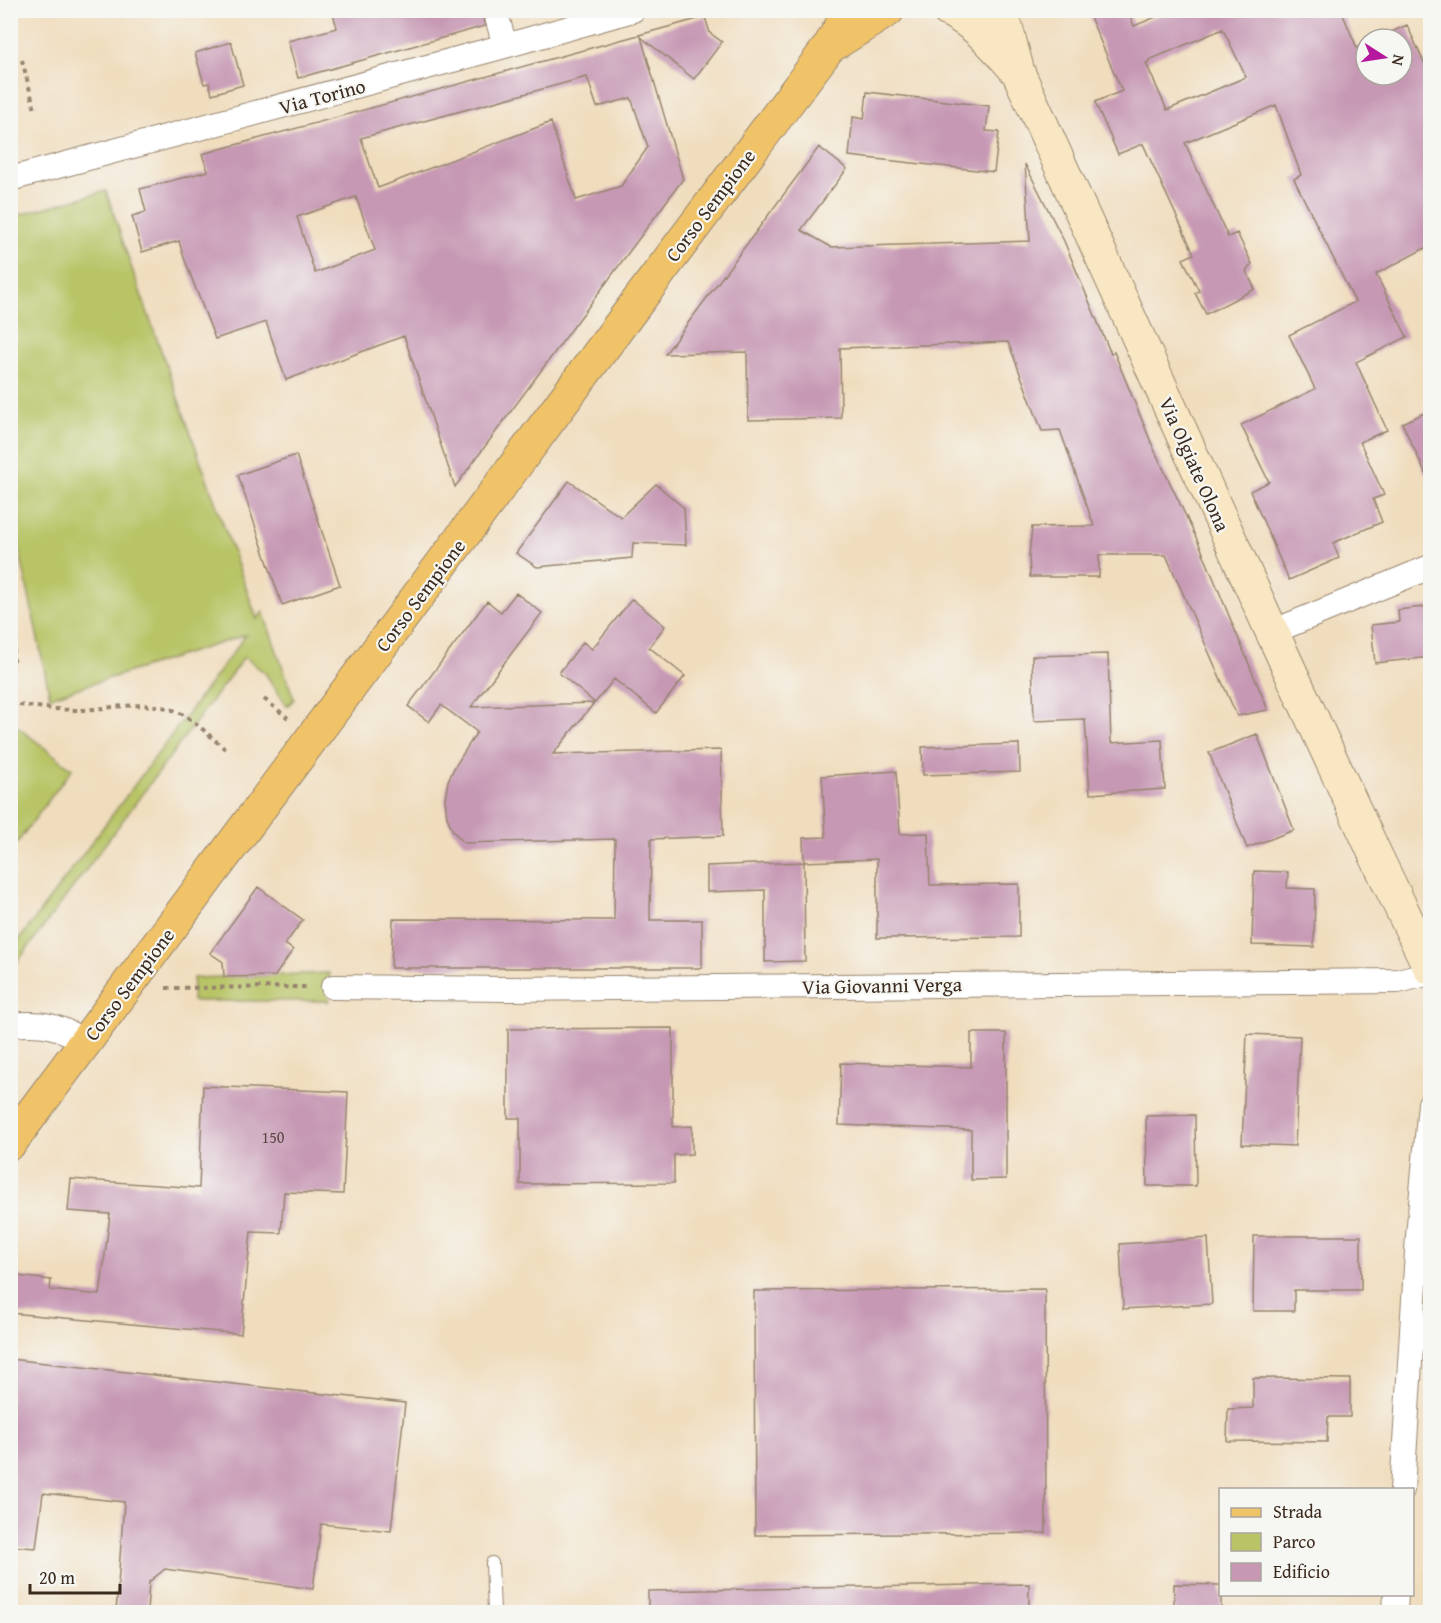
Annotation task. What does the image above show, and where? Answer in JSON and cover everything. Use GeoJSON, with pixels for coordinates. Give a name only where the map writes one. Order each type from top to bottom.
{"type":"FeatureCollection","features":[{"type":"Feature","properties":{"kind":"main road","name":"Corso Sempione"},"geometry":{"type":"LineString","coordinates":[[10,1143],[829,47],[851,10]]}},
{"type":"Feature","properties":{"kind":"main road","name":"Corso Sempione"},"geometry":{"type":"LineString","coordinates":[[829,47],[888,10]]}},
{"type":"Feature","properties":{"kind":"street"},"geometry":{"type":"LineString","coordinates":[[495,10],[505,46]]}},
{"type":"Feature","properties":{"kind":"street","name":"Via Torino"},"geometry":{"type":"LineString","coordinates":[[10,179],[633,10]]}},
{"type":"Feature","properties":{"kind":"street","name":"Via Olgiate Olona"},"geometry":{"type":"LineString","coordinates":[[948,10],[976,28],[1018,72]]}},
{"type":"Feature","properties":{"kind":"street","name":"Via Olgiate Olona"},"geometry":{"type":"LineString","coordinates":[[997,10],[1006,27],[1018,72],[1272,632],[1375,854],[1431,968]]}},
{"type":"Feature","properties":{"kind":"street"},"geometry":{"type":"LineString","coordinates":[[1272,632],[1431,567]]}},
{"type":"Feature","properties":{"kind":"street","name":"Via Giovanni Verga"},"geometry":{"type":"LineString","coordinates":[[333,987],[506,989],[1398,981],[1431,973]]}},
{"type":"Feature","properties":{"kind":"street"},"geometry":{"type":"LineString","coordinates":[[10,1025],[32,1023],[48,1025],[62,1029],[86,1042]]}},
{"type":"Feature","properties":{"kind":"street"},"geometry":{"type":"LineString","coordinates":[[1402,1488],[1418,1236],[1431,1104]]}},
{"type":"Feature","properties":{"kind":"street"},"geometry":{"type":"LineString","coordinates":[[1395,1612],[1396,1596]]}},
{"type":"Feature","properties":{"kind":"lane"},"geometry":{"type":"LineString","coordinates":[[492,1563],[494,1612]]}},
{"type":"Feature","properties":{"kind":"path"},"geometry":{"type":"LineString","coordinates":[[22,60],[35,110]]}},
{"type":"Feature","properties":{"kind":"path"},"geometry":{"type":"LineString","coordinates":[[10,612],[14,651],[10,688]]}},
{"type":"Feature","properties":{"kind":"path"},"geometry":{"type":"LineString","coordinates":[[264,699],[288,718],[292,712]]}},
{"type":"Feature","properties":{"kind":"path"},"geometry":{"type":"LineString","coordinates":[[10,704],[78,710],[139,706],[163,707],[185,717],[225,749]]}},
{"type":"Feature","properties":{"kind":"path"},"geometry":{"type":"LineString","coordinates":[[126,989],[333,987]]}},
{"type":"Feature","properties":{"kind":"green space"},"geometry":{"type":"Polygon","coordinates":[[[106,191],[257,619],[263,612],[294,699],[287,706],[265,673],[244,657],[11,969],[11,951],[246,635],[50,697],[11,509],[11,217],[106,191]]]}},
{"type":"Feature","properties":{"kind":"green space"},"geometry":{"type":"Polygon","coordinates":[[[11,722],[72,769],[10,851],[11,722]]]}},
{"type":"Feature","properties":{"kind":"green space"},"geometry":{"type":"Polygon","coordinates":[[[329,973],[329,1001],[192,1001],[193,978],[329,973]]]}},
{"type":"Feature","properties":{"kind":"building"},"geometry":{"type":"Polygon","coordinates":[[[332,10],[481,10],[485,26],[298,78],[288,41],[337,28],[332,10]]]}},
{"type":"Feature","properties":{"kind":"building"},"geometry":{"type":"Polygon","coordinates":[[[1087,10],[1128,10],[1134,26],[1173,10],[1341,10],[1354,41],[1354,87],[1414,87],[1414,40],[1431,78],[1431,245],[1376,274],[1407,337],[1356,362],[1387,430],[1360,442],[1384,495],[1373,499],[1382,522],[1333,543],[1339,558],[1289,580],[1250,491],[1269,482],[1241,425],[1315,389],[1289,335],[1355,302],[1294,179],[1301,175],[1276,105],[1185,143],[1228,237],[1237,233],[1252,264],[1246,271],[1255,289],[1206,314],[1195,293],[1199,291],[1183,259],[1194,254],[1143,144],[1118,154],[1095,102],[1122,91],[1087,10]],[[1223,29],[1146,63],[1167,110],[1246,77],[1223,29]]]}},
{"type":"Feature","properties":{"kind":"building"},"geometry":{"type":"Polygon","coordinates":[[[705,17],[710,33],[722,42],[694,79],[641,37],[683,179],[455,487],[404,336],[286,380],[266,322],[215,339],[179,241],[142,252],[132,216],[146,212],[140,189],[208,171],[202,154],[705,17]],[[587,77],[361,138],[378,188],[551,122],[576,200],[621,186],[648,147],[631,98],[597,107],[587,77]],[[356,197],[297,217],[315,273],[375,250],[356,197]]]}},
{"type":"Feature","properties":{"kind":"building"},"geometry":{"type":"Polygon","coordinates":[[[231,42],[243,85],[212,94],[209,83],[204,84],[195,53],[231,42]]]}},
{"type":"Feature","properties":{"kind":"building"},"geometry":{"type":"Polygon","coordinates":[[[867,92],[989,106],[986,131],[999,132],[994,172],[849,156],[853,117],[864,119],[867,92]]]}},
{"type":"Feature","properties":{"kind":"building"},"geometry":{"type":"Polygon","coordinates":[[[819,147],[847,169],[801,230],[831,247],[1030,241],[1025,164],[1064,241],[1111,354],[1114,352],[1153,447],[1201,548],[1268,710],[1237,716],[1166,555],[1099,555],[1099,577],[1030,577],[1029,555],[1032,527],[1094,526],[1060,430],[1042,431],[1008,342],[840,348],[841,418],[748,420],[747,352],[665,354],[819,147]]]}},
{"type":"Feature","properties":{"kind":"building"},"geometry":{"type":"Polygon","coordinates":[[[1431,410],[1431,485],[1402,423],[1431,410]]]}},
{"type":"Feature","properties":{"kind":"building"},"geometry":{"type":"Polygon","coordinates":[[[296,455],[340,585],[282,605],[238,475],[296,455]]]}},
{"type":"Feature","properties":{"kind":"building"},"geometry":{"type":"Polygon","coordinates":[[[569,481],[621,517],[656,484],[684,508],[686,545],[633,543],[632,558],[537,567],[516,553],[569,481]]]}},
{"type":"Feature","properties":{"kind":"building"},"geometry":{"type":"Polygon","coordinates":[[[516,593],[542,613],[471,707],[594,703],[553,754],[721,750],[723,836],[651,839],[650,920],[702,920],[702,968],[391,968],[393,919],[614,920],[615,839],[464,843],[453,831],[447,817],[445,799],[448,781],[454,768],[477,732],[441,705],[429,722],[408,706],[487,601],[501,612],[516,593]]]}},
{"type":"Feature","properties":{"kind":"building"},"geometry":{"type":"Polygon","coordinates":[[[632,599],[665,626],[649,647],[685,676],[656,713],[614,679],[595,703],[559,673],[583,642],[592,649],[632,599]]]}},
{"type":"Feature","properties":{"kind":"building"},"geometry":{"type":"Polygon","coordinates":[[[1431,606],[1431,657],[1375,663],[1371,625],[1399,622],[1398,610],[1431,606]]]}},
{"type":"Feature","properties":{"kind":"building"},"geometry":{"type":"Polygon","coordinates":[[[1108,654],[1111,743],[1162,740],[1165,789],[1090,794],[1085,719],[1034,721],[1032,656],[1108,654]]]}},
{"type":"Feature","properties":{"kind":"building"},"geometry":{"type":"Polygon","coordinates":[[[1257,734],[1294,830],[1247,848],[1209,753],[1257,734]]]}},
{"type":"Feature","properties":{"kind":"building"},"geometry":{"type":"Polygon","coordinates":[[[1019,744],[1020,772],[923,775],[922,747],[1019,744]]]}},
{"type":"Feature","properties":{"kind":"building"},"geometry":{"type":"Polygon","coordinates":[[[896,771],[900,834],[928,833],[930,885],[1019,884],[1019,937],[877,938],[877,859],[804,862],[803,838],[826,837],[822,776],[896,771]]]}},
{"type":"Feature","properties":{"kind":"building"},"geometry":{"type":"Polygon","coordinates":[[[804,862],[805,961],[765,962],[765,890],[707,892],[707,866],[804,862]]]}},
{"type":"Feature","properties":{"kind":"building"},"geometry":{"type":"Polygon","coordinates":[[[1254,871],[1288,872],[1287,888],[1315,889],[1314,947],[1252,945],[1254,871]]]}},
{"type":"Feature","properties":{"kind":"building"},"geometry":{"type":"Polygon","coordinates":[[[258,887],[303,920],[285,944],[293,950],[275,976],[224,977],[223,962],[210,953],[258,887]]]}},
{"type":"Feature","properties":{"kind":"building"},"geometry":{"type":"Polygon","coordinates":[[[673,1028],[673,1127],[692,1126],[692,1154],[674,1155],[674,1183],[520,1184],[520,1118],[508,1118],[508,1029],[673,1028]]]}},
{"type":"Feature","properties":{"kind":"building"},"geometry":{"type":"Polygon","coordinates":[[[971,1033],[1006,1033],[1006,1179],[971,1180],[971,1130],[839,1125],[841,1063],[971,1067],[971,1033]]]}},
{"type":"Feature","properties":{"kind":"building"},"geometry":{"type":"Polygon","coordinates":[[[1247,1034],[1300,1036],[1295,1146],[1242,1144],[1247,1034]]]}},
{"type":"Feature","properties":{"kind":"building"},"geometry":{"type":"Polygon","coordinates":[[[203,1086],[348,1092],[343,1194],[284,1192],[281,1233],[251,1232],[241,1334],[10,1313],[10,1275],[51,1280],[50,1290],[100,1295],[110,1214],[68,1211],[71,1179],[199,1188],[203,1086]]]}},
{"type":"Feature","properties":{"kind":"building"},"geometry":{"type":"Polygon","coordinates":[[[1195,1115],[1196,1186],[1147,1186],[1146,1116],[1195,1115]]]}},
{"type":"Feature","properties":{"kind":"building"},"geometry":{"type":"Polygon","coordinates":[[[1254,1236],[1361,1236],[1361,1290],[1294,1290],[1294,1311],[1253,1311],[1254,1236]]]}},
{"type":"Feature","properties":{"kind":"building"},"geometry":{"type":"Polygon","coordinates":[[[1208,1238],[1212,1304],[1123,1309],[1120,1244],[1208,1238]]]}},
{"type":"Feature","properties":{"kind":"building"},"geometry":{"type":"Polygon","coordinates":[[[1045,1289],[1046,1533],[755,1535],[754,1291],[1045,1289]]]}},
{"type":"Feature","properties":{"kind":"building"},"geometry":{"type":"Polygon","coordinates":[[[10,1359],[405,1403],[391,1531],[321,1524],[313,1589],[165,1569],[149,1582],[147,1612],[116,1612],[124,1502],[43,1493],[36,1548],[10,1546],[10,1359]]]}},
{"type":"Feature","properties":{"kind":"building"},"geometry":{"type":"Polygon","coordinates":[[[1253,1378],[1350,1379],[1350,1417],[1328,1417],[1327,1442],[1227,1441],[1228,1409],[1253,1408],[1253,1378]]]}},
{"type":"Feature","properties":{"kind":"building"},"geometry":{"type":"Polygon","coordinates":[[[1029,1584],[1029,1612],[648,1612],[648,1591],[1029,1584]]]}},
{"type":"Feature","properties":{"kind":"building"},"geometry":{"type":"Polygon","coordinates":[[[1174,1584],[1219,1585],[1221,1612],[1174,1612],[1174,1584]]]}}]}
